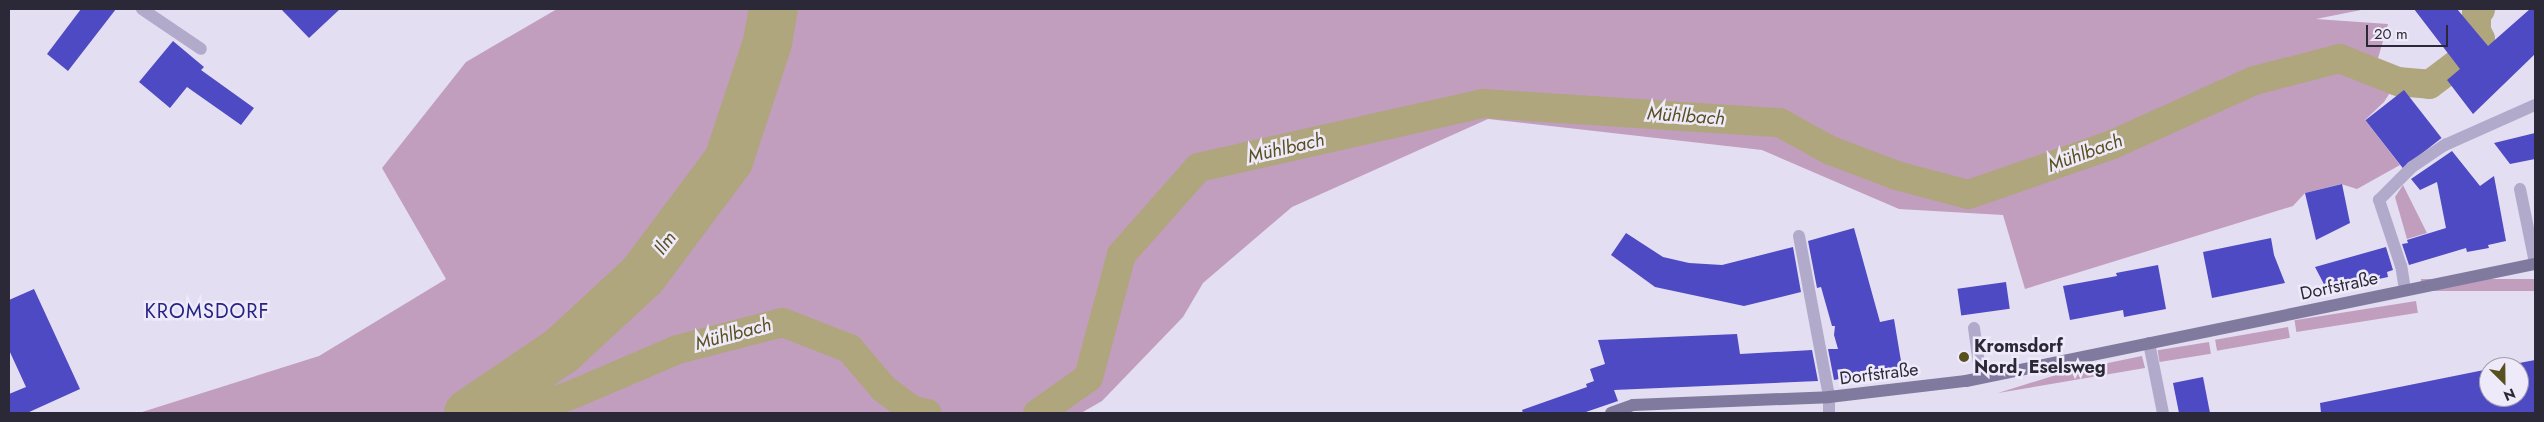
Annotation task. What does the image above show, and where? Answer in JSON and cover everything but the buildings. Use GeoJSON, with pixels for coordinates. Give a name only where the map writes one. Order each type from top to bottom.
{"type":"FeatureCollection","features":[{"type":"Feature","properties":{"kind":"street"},"geometry":{"type":"LineString","coordinates":[[142,9],[201,49]]}},
{"type":"Feature","properties":{"kind":"street"},"geometry":{"type":"LineString","coordinates":[[2405,290],[2401,266],[2379,200],[2412,167],[2445,145],[2535,105]]}},
{"type":"Feature","properties":{"kind":"street"},"geometry":{"type":"LineString","coordinates":[[2520,189],[2535,264]]}},
{"type":"Feature","properties":{"kind":"street"},"geometry":{"type":"LineString","coordinates":[[1799,236],[1829,397],[1829,413]]}},
{"type":"Feature","properties":{"kind":"street","name":"Dorfstraße"},"geometry":{"type":"LineString","coordinates":[[1611,413],[1633,405],[1829,397],[1981,378],[2535,264]]}},
{"type":"Feature","properties":{"kind":"street"},"geometry":{"type":"LineString","coordinates":[[1974,328],[1981,378]]}},
{"type":"Feature","properties":{"kind":"street"},"geometry":{"type":"LineString","coordinates":[[2150,343],[2163,413]]}},
{"type":"Feature","properties":{"kind":"shaded area"},"geometry":{"type":"Polygon","coordinates":[[[557,9],[2366,9],[2316,19],[2388,24],[2371,82],[2391,91],[2384,102],[2365,120],[2400,165],[2357,189],[2341,184],[2305,193],[2293,206],[2025,289],[2003,215],[1899,209],[1762,150],[1488,119],[1292,207],[1203,283],[1183,317],[1102,401],[1081,413],[139,413],[319,356],[446,279],[382,168],[466,62],[557,9]]]}},
{"type":"Feature","properties":{"kind":"shaded area"},"geometry":{"type":"Polygon","coordinates":[[[2403,185],[2427,233],[2407,239],[2395,197],[2403,185]]]}},
{"type":"Feature","properties":{"kind":"shaded area"},"geometry":{"type":"Polygon","coordinates":[[[2421,279],[2535,279],[2535,291],[2421,291],[2421,279]]]}},
{"type":"Feature","properties":{"kind":"shaded area"},"geometry":{"type":"Polygon","coordinates":[[[2416,301],[2418,313],[2296,332],[2295,320],[2416,301]]]}},
{"type":"Feature","properties":{"kind":"shaded area"},"geometry":{"type":"Polygon","coordinates":[[[2288,327],[2290,338],[2217,351],[2215,340],[2288,327]]]}},
{"type":"Feature","properties":{"kind":"shaded area"},"geometry":{"type":"Polygon","coordinates":[[[2209,342],[2211,354],[2160,362],[2158,350],[2209,342]]]}},
{"type":"Feature","properties":{"kind":"shaded area"},"geometry":{"type":"Polygon","coordinates":[[[2142,356],[2145,368],[1998,393],[2069,371],[2142,356]]]}},
{"type":"Feature","properties":{"kind":"waterway","name":"Ilm"},"geometry":{"type":"LineString","coordinates":[[468,413],[562,349],[642,275],[728,160],[767,42],[773,9]]}},
{"type":"Feature","properties":{"kind":"waterway","name":"Mühlbach"},"geometry":{"type":"LineString","coordinates":[[2476,51],[2480,39],[2476,30],[2476,12],[2480,9]]}},
{"type":"Feature","properties":{"kind":"waterway","name":"Mühlbach"},"geometry":{"type":"LineString","coordinates":[[1037,413],[1088,377],[1121,254],[1198,167],[1483,103],[1779,122],[1830,150],[1896,175],[1968,194],[2112,144],[2254,80],[2339,58],[2397,81],[2429,84],[2456,64]]}},
{"type":"Feature","properties":{"kind":"waterway","name":"Mühlbach"},"geometry":{"type":"LineString","coordinates":[[519,413],[572,394],[677,349],[782,322],[849,348],[883,388],[912,410],[927,413]]}},
{"type":"Feature","properties":{"kind":"place","name":"Kromsdorf Nord, Eselsweg"},"geometry":{"type":"Point","coordinates":[1964,357]}},
{"type":"Feature","properties":{"kind":"district","name":"KROMSDORF"},"geometry":{"type":"Point","coordinates":[207,311]}}]}
